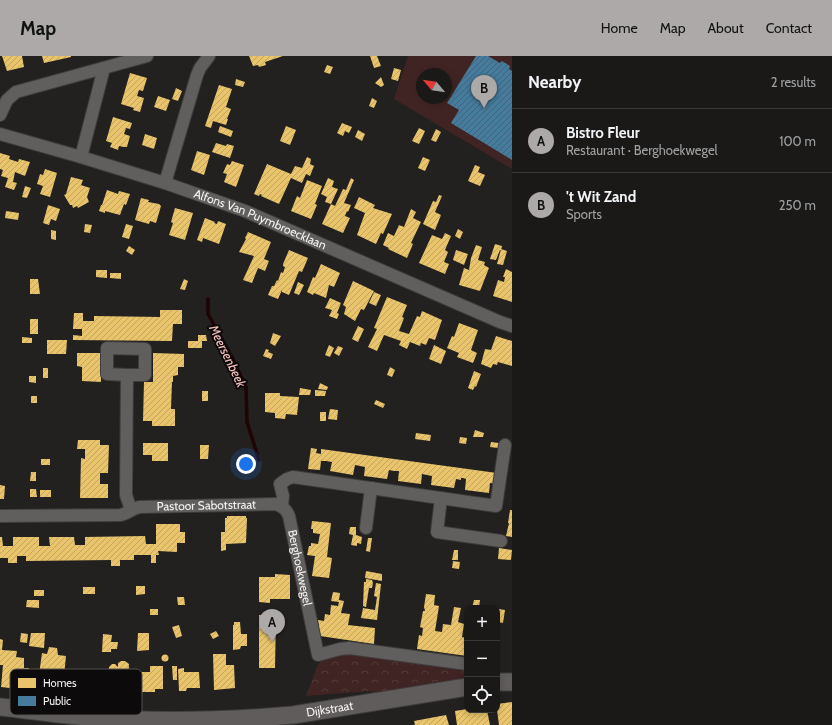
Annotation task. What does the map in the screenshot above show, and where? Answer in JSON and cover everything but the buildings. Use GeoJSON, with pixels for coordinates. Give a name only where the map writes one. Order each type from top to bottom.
{"type":"FeatureCollection","features":[{"type":"Feature","properties":{"kind":"main road"},"geometry":{"type":"LineString","coordinates":[[500,682],[512,682]]}},
{"type":"Feature","properties":{"kind":"main road","name":"Dijkstraat"},"geometry":{"type":"LineString","coordinates":[[70,715],[165,721],[293,720],[464,688]]}},
{"type":"Feature","properties":{"kind":"main road","name":"Dijkstraat"},"geometry":{"type":"LineString","coordinates":[[0,707],[10,708]]}},
{"type":"Feature","properties":{"kind":"street"},"geometry":{"type":"LineString","coordinates":[[0,114],[7,100],[16,92],[147,56]]}},
{"type":"Feature","properties":{"kind":"street"},"geometry":{"type":"LineString","coordinates":[[196,56],[200,68]]}},
{"type":"Feature","properties":{"kind":"street"},"geometry":{"type":"LineString","coordinates":[[165,183],[200,68],[209,56]]}},
{"type":"Feature","properties":{"kind":"street"},"geometry":{"type":"LineString","coordinates":[[81,157],[104,68]]}},
{"type":"Feature","properties":{"kind":"street","name":"Alfons Van Puymbroecklaan"},"geometry":{"type":"LineString","coordinates":[[0,134],[165,183],[245,211],[396,278],[512,326]]}},
{"type":"Feature","properties":{"kind":"street"},"geometry":{"type":"LineString","coordinates":[[127,374],[126,495],[130,510]]}},
{"type":"Feature","properties":{"kind":"street"},"geometry":{"type":"LineString","coordinates":[[366,528],[371,488],[496,506],[505,446]]}},
{"type":"Feature","properties":{"kind":"street","name":"Berghoekwegel"},"geometry":{"type":"LineString","coordinates":[[371,488],[292,477],[280,484],[283,496],[282,506],[287,510],[289,516],[318,654],[349,648],[464,664]]}},
{"type":"Feature","properties":{"kind":"street"},"geometry":{"type":"LineString","coordinates":[[441,498],[437,532],[501,541]]}},
{"type":"Feature","properties":{"kind":"street","name":"Pastoor Sabotstraat"},"geometry":{"type":"LineString","coordinates":[[0,516],[120,515],[140,507],[276,504],[282,506]]}},
{"type":"Feature","properties":{"kind":"green space"},"geometry":{"type":"Polygon","coordinates":[[[408,56],[512,56],[512,169],[394,99],[408,56]]]}},
{"type":"Feature","properties":{"kind":"green space"},"geometry":{"type":"Polygon","coordinates":[[[337,652],[464,669],[464,679],[380,693],[370,691],[306,696],[317,667],[321,661],[337,652]]]}},
{"type":"Feature","properties":{"kind":"waterway","name":"Meersenbeek"},"geometry":{"type":"LineString","coordinates":[[208,299],[208,314],[232,357],[246,387],[247,422],[259,460]]}},
{"type":"Feature","properties":{"kind":"place","name":"'t Wit Zand"},"geometry":{"type":"Point","coordinates":[484,108]}},
{"type":"Feature","properties":{"kind":"place","name":"Bistro Fleur"},"geometry":{"type":"Point","coordinates":[272,642]}}]}
